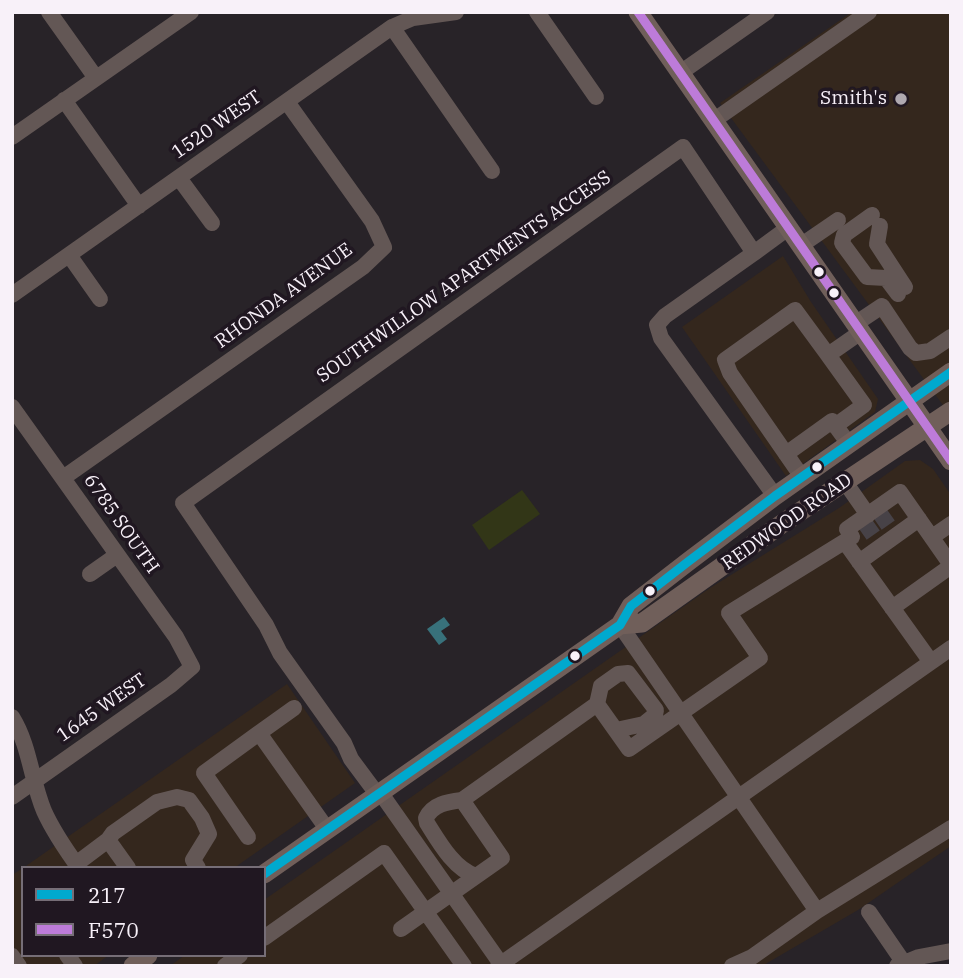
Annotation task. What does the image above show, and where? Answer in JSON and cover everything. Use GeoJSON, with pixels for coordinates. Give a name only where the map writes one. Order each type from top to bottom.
{"type":"FeatureCollection","features":[{"type":"Feature","properties":{"kind":"main road"},"geometry":{"type":"LineString","coordinates":[[638,12],[951,461]]}},
{"type":"Feature","properties":{"kind":"main road","name":"REDWOOD ROAD"},"geometry":{"type":"LineString","coordinates":[[266,873],[620,625],[631,606],[775,496],[951,372]]}},
{"type":"Feature","properties":{"kind":"main road","name":"REDWOOD ROAD"},"geometry":{"type":"LineString","coordinates":[[620,625],[642,622],[951,411]]}},
{"type":"Feature","properties":{"kind":"street"},"geometry":{"type":"LineString","coordinates":[[49,12],[96,78]]}},
{"type":"Feature","properties":{"kind":"street"},"geometry":{"type":"LineString","coordinates":[[12,137],[191,12]]}},
{"type":"Feature","properties":{"kind":"street","name":"1520 WEST"},"geometry":{"type":"LineString","coordinates":[[12,295],[392,27],[413,18],[456,12]]}},
{"type":"Feature","properties":{"kind":"street"},"geometry":{"type":"LineString","coordinates":[[537,12],[596,97]]}},
{"type":"Feature","properties":{"kind":"street"},"geometry":{"type":"LineString","coordinates":[[680,73],[767,12]]}},
{"type":"Feature","properties":{"kind":"street"},"geometry":{"type":"LineString","coordinates":[[713,121],[869,12]]}},
{"type":"Feature","properties":{"kind":"street"},"geometry":{"type":"LineString","coordinates":[[392,27],[492,171]]}},
{"type":"Feature","properties":{"kind":"street"},"geometry":{"type":"LineString","coordinates":[[64,100],[139,206]]}},
{"type":"Feature","properties":{"kind":"street","name":"RHONDA AVENUE"},"geometry":{"type":"LineString","coordinates":[[63,478],[363,267],[384,247],[372,222],[287,102]]}},
{"type":"Feature","properties":{"kind":"street","name":"SOUTHWILLOW APARTMENTS ACCESS"},"geometry":{"type":"LineString","coordinates":[[378,793],[351,759],[344,743],[280,653],[266,625],[183,503],[683,147],[754,253]]}},
{"type":"Feature","properties":{"kind":"street"},"geometry":{"type":"LineString","coordinates":[[179,178],[212,223]]}},
{"type":"Feature","properties":{"kind":"street"},"geometry":{"type":"LineString","coordinates":[[800,246],[838,220]]}},
{"type":"Feature","properties":{"kind":"street"},"geometry":{"type":"LineString","coordinates":[[876,221],[877,244],[902,292],[886,278],[867,277],[842,243],[844,235],[876,221]]}},
{"type":"Feature","properties":{"kind":"street"},"geometry":{"type":"LineString","coordinates":[[775,496],[662,338],[657,325],[665,316],[788,228]]}},
{"type":"Feature","properties":{"kind":"street"},"geometry":{"type":"LineString","coordinates":[[69,255],[100,299]]}},
{"type":"Feature","properties":{"kind":"street"},"geometry":{"type":"LineString","coordinates":[[828,355],[882,306],[916,353],[930,351],[951,337]]}},
{"type":"Feature","properties":{"kind":"street"},"geometry":{"type":"LineString","coordinates":[[802,477],[730,373],[725,360],[795,310],[864,405],[835,426]]}},
{"type":"Feature","properties":{"kind":"street","name":"6785 SOUTH"},"geometry":{"type":"LineString","coordinates":[[12,407],[176,637],[192,667]]}},
{"type":"Feature","properties":{"kind":"street"},"geometry":{"type":"LineString","coordinates":[[786,454],[832,421],[849,444]]}},
{"type":"Feature","properties":{"kind":"street"},"geometry":{"type":"LineString","coordinates":[[845,482],[870,515]]}},
{"type":"Feature","properties":{"kind":"street"},"geometry":{"type":"LineString","coordinates":[[616,730],[644,724],[655,715],[656,710],[632,676],[623,672],[598,688],[597,704],[629,749],[760,658],[729,613],[845,542],[852,537],[847,529],[900,492],[951,565],[892,608]]}},
{"type":"Feature","properties":{"kind":"street"},"geometry":{"type":"LineString","coordinates":[[859,562],[893,532],[919,519]]}},
{"type":"Feature","properties":{"kind":"street"},"geometry":{"type":"LineString","coordinates":[[932,537],[951,524]]}},
{"type":"Feature","properties":{"kind":"street"},"geometry":{"type":"LineString","coordinates":[[845,542],[931,663]]}},
{"type":"Feature","properties":{"kind":"street"},"geometry":{"type":"LineString","coordinates":[[90,574],[117,555]]}},
{"type":"Feature","properties":{"kind":"street"},"geometry":{"type":"LineString","coordinates":[[620,625],[817,911]]}},
{"type":"Feature","properties":{"kind":"street"},"geometry":{"type":"LineString","coordinates":[[378,793],[451,893],[499,965],[951,649]]}},
{"type":"Feature","properties":{"kind":"street","name":"1645 WEST"},"geometry":{"type":"LineString","coordinates":[[12,797],[171,685],[192,667]]}},
{"type":"Feature","properties":{"kind":"street"},"geometry":{"type":"LineString","coordinates":[[476,876],[456,864],[426,821],[429,812],[442,803],[462,800],[597,704]]}},
{"type":"Feature","properties":{"kind":"street"},"geometry":{"type":"LineString","coordinates":[[248,837],[204,773],[294,708]]}},
{"type":"Feature","properties":{"kind":"street"},"geometry":{"type":"LineString","coordinates":[[12,717],[24,741],[50,821],[77,866],[113,833],[167,798],[177,797],[189,800],[209,834],[191,865]]}},
{"type":"Feature","properties":{"kind":"street"},"geometry":{"type":"LineString","coordinates":[[259,733],[327,829]]}},
{"type":"Feature","properties":{"kind":"street"},"geometry":{"type":"LineString","coordinates":[[401,929],[502,858],[462,800]]}},
{"type":"Feature","properties":{"kind":"street"},"geometry":{"type":"LineString","coordinates":[[732,966],[752,957],[817,911],[951,828]]}},
{"type":"Feature","properties":{"kind":"street"},"geometry":{"type":"LineString","coordinates":[[108,840],[127,866]]}},
{"type":"Feature","properties":{"kind":"street"},"geometry":{"type":"LineString","coordinates":[[266,937],[384,853],[464,966]]}},
{"type":"Feature","properties":{"kind":"street"},"geometry":{"type":"LineString","coordinates":[[869,912],[903,965],[919,957],[951,951]]}},
{"type":"Feature","properties":{"kind":"street"},"geometry":{"type":"LineString","coordinates":[[12,956],[19,966]]}},
{"type":"Feature","properties":{"kind":"shaded area"},"geometry":{"type":"Polygon","coordinates":[[[852,12],[951,12],[951,416],[720,103],[852,12]]]}},
{"type":"Feature","properties":{"kind":"shaded area"},"geometry":{"type":"Polygon","coordinates":[[[783,256],[811,302],[878,399],[875,412],[786,476],[682,327],[783,256]]]}},
{"type":"Feature","properties":{"kind":"shaded area"},"geometry":{"type":"Polygon","coordinates":[[[920,460],[933,469],[951,495],[951,846],[858,910],[762,966],[170,966],[182,957],[266,957],[266,899],[710,588],[839,508],[905,461],[920,460]]]}},
{"type":"Feature","properties":{"kind":"shaded area"},"geometry":{"type":"Polygon","coordinates":[[[287,684],[355,783],[237,866],[26,866],[287,684]]]}},
{"type":"Feature","properties":{"kind":"shaded area"},"geometry":{"type":"Polygon","coordinates":[[[21,869],[21,957],[106,957],[94,966],[12,966],[12,875],[21,869]]]}},
{"type":"Feature","properties":{"kind":"green space"},"geometry":{"type":"Polygon","coordinates":[[[522,490],[540,514],[489,550],[472,525],[522,490]]]}},
{"type":"Feature","properties":{"kind":"water"},"geometry":{"type":"Polygon","coordinates":[[[444,617],[450,625],[441,631],[447,639],[439,645],[427,629],[444,617]]]}},
{"type":"Feature","properties":{"kind":"tunnel"},"geometry":{"type":"LineString","coordinates":[[879,512],[891,529]]}},
{"type":"Feature","properties":{"kind":"tunnel"},"geometry":{"type":"LineString","coordinates":[[864,522],[876,539]]}},
{"type":"Feature","properties":{"kind":"transit line","name":"F570"},"geometry":{"type":"LineString","coordinates":[[638,12],[951,461]]}},
{"type":"Feature","properties":{"kind":"transit line","name":"217"},"geometry":{"type":"LineString","coordinates":[[266,873],[620,625],[631,606],[689,561],[775,496],[951,372]]}},
{"type":"Feature","properties":{"kind":"place","name":"Smith's"},"geometry":{"type":"Point","coordinates":[901,99]}}]}
